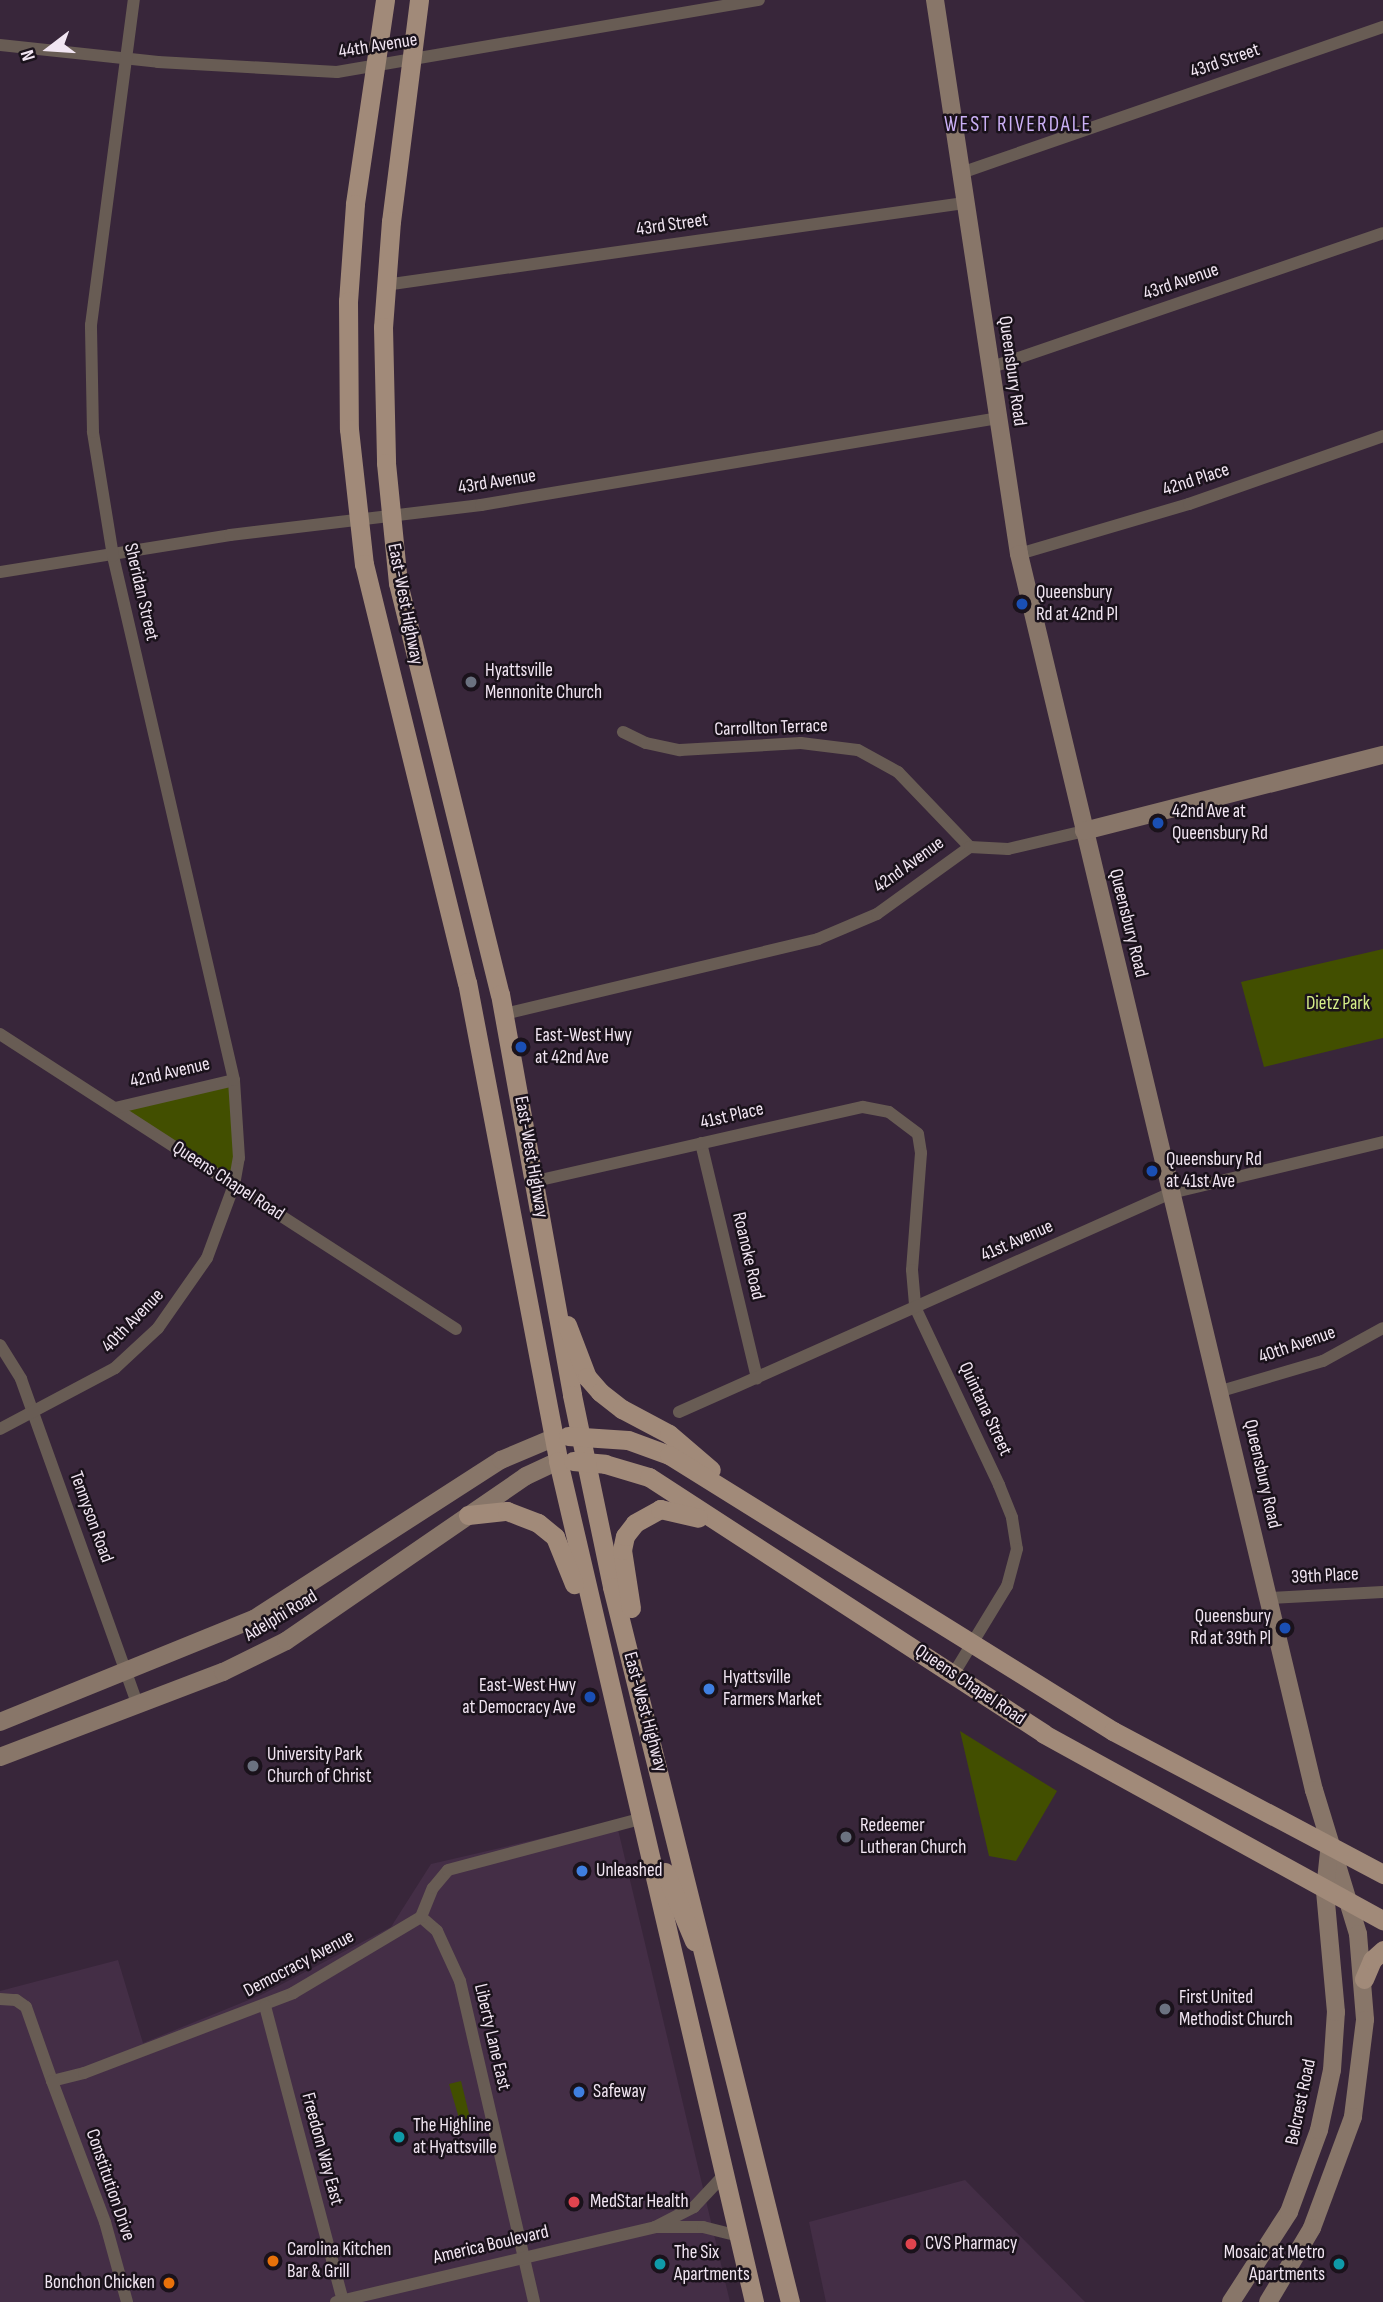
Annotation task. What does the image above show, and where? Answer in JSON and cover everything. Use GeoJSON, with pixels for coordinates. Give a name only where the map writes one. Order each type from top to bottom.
{"type":"FeatureCollection","features":[{"type":"Feature","properties":{"kind":"main road","name":"East-West Highway"},"geometry":{"type":"LineString","coordinates":[[385,0],[355,204],[348,301],[347,394],[359,519],[379,638],[467,982],[558,1461],[754,2302]]}},
{"type":"Feature","properties":{"kind":"main road","name":"East-West Highway"},"geometry":{"type":"LineString","coordinates":[[419,0],[414,60],[385,285],[382,384],[390,516],[405,623],[504,1014],[584,1460],[790,2302]]}},
{"type":"Feature","properties":{"kind":"main road","name":"Queensbury Road"},"geometry":{"type":"LineString","coordinates":[[935,0],[1019,554],[1329,1846],[1350,1904]]}},
{"type":"Feature","properties":{"kind":"main road","name":"42nd Avenue"},"geometry":{"type":"LineString","coordinates":[[1084,831],[1383,755]]}},
{"type":"Feature","properties":{"kind":"main road"},"geometry":{"type":"LineString","coordinates":[[547,1248],[566,1321],[587,1377],[617,1406],[678,1441],[745,1501]]}},
{"type":"Feature","properties":{"kind":"main road","name":"Queens Chapel Road"},"geometry":{"type":"LineString","coordinates":[[553,1438],[580,1434],[647,1445],[745,1501],[1113,1731],[1383,1874]]}},
{"type":"Feature","properties":{"kind":"main road","name":"Adelphi Road"},"geometry":{"type":"LineString","coordinates":[[0,1722],[254,1619],[490,1467],[553,1438]]}},
{"type":"Feature","properties":{"kind":"main road","name":"Queens Chapel Road"},"geometry":{"type":"LineString","coordinates":[[558,1461],[584,1460],[649,1478],[1114,1776],[1383,1920]]}},
{"type":"Feature","properties":{"kind":"main road","name":"Adelphi Road"},"geometry":{"type":"LineString","coordinates":[[0,1757],[223,1672],[286,1641],[542,1466],[558,1461]]}},
{"type":"Feature","properties":{"kind":"main road"},"geometry":{"type":"LineString","coordinates":[[659,1764],[654,1709],[625,1582],[622,1550],[625,1536],[635,1523],[660,1509],[691,1514],[805,1578]]}},
{"type":"Feature","properties":{"kind":"main road"},"geometry":{"type":"LineString","coordinates":[[468,1515],[522,1514],[555,1537],[567,1560],[619,1730]]}},
{"type":"Feature","properties":{"kind":"main road"},"geometry":{"type":"LineString","coordinates":[[640,1819],[655,1835],[669,1890],[713,1987]]}},
{"type":"Feature","properties":{"kind":"main road","name":"Queensbury Road"},"geometry":{"type":"LineString","coordinates":[[1325,1890],[1329,1846]]}},
{"type":"Feature","properties":{"kind":"main road","name":"Belcrest Road"},"geometry":{"type":"LineString","coordinates":[[1231,2302],[1289,2213],[1319,2130],[1332,2070],[1336,2012],[1325,1890]]}},
{"type":"Feature","properties":{"kind":"main road"},"geometry":{"type":"LineString","coordinates":[[1268,2302],[1325,2199],[1356,2098],[1363,2061],[1364,1979],[1350,1904]]}},
{"type":"Feature","properties":{"kind":"main road"},"geometry":{"type":"LineString","coordinates":[[1364,1979],[1383,1950]]}},
{"type":"Feature","properties":{"kind":"main road"},"geometry":{"type":"LineString","coordinates":[[1319,2130],[1336,2106],[1356,2098]]}},
{"type":"Feature","properties":{"kind":"street","name":"Sheridan Street"},"geometry":{"type":"LineString","coordinates":[[134,0],[89,359],[93,432],[113,556],[234,1080],[239,1148],[234,1185]]}},
{"type":"Feature","properties":{"kind":"street","name":"44th Avenue"},"geometry":{"type":"LineString","coordinates":[[0,45],[315,73],[377,68],[759,0]]}},
{"type":"Feature","properties":{"kind":"street","name":"43rd Street"},"geometry":{"type":"LineString","coordinates":[[961,173],[1383,27]]}},
{"type":"Feature","properties":{"kind":"street","name":"43rd Street"},"geometry":{"type":"LineString","coordinates":[[385,285],[964,203]]}},
{"type":"Feature","properties":{"kind":"street","name":"43rd Avenue"},"geometry":{"type":"LineString","coordinates":[[992,367],[1383,233]]}},
{"type":"Feature","properties":{"kind":"street","name":"43rd Avenue"},"geometry":{"type":"LineString","coordinates":[[0,572],[359,519],[481,505],[998,418]]}},
{"type":"Feature","properties":{"kind":"street","name":"42nd Place"},"geometry":{"type":"LineString","coordinates":[[1019,554],[1189,504],[1383,436]]}},
{"type":"Feature","properties":{"kind":"street","name":"Carrollton Terrace"},"geometry":{"type":"LineString","coordinates":[[623,732],[646,743],[680,750],[801,743],[858,750],[898,772],[970,847]]}},
{"type":"Feature","properties":{"kind":"street","name":"42nd Avenue"},"geometry":{"type":"LineString","coordinates":[[504,1014],[711,967],[840,932],[877,914],[970,847],[1008,849],[1084,831]]}},
{"type":"Feature","properties":{"kind":"street","name":"Queens Chapel Road"},"geometry":{"type":"LineString","coordinates":[[0,1034],[456,1329]]}},
{"type":"Feature","properties":{"kind":"street","name":"42nd Avenue"},"geometry":{"type":"LineString","coordinates":[[116,1108],[234,1080]]}},
{"type":"Feature","properties":{"kind":"street","name":"41st Place"},"geometry":{"type":"LineString","coordinates":[[536,1181],[863,1107],[889,1112],[908,1124],[918,1134],[921,1147]]}},
{"type":"Feature","properties":{"kind":"street","name":"41st Avenue"},"geometry":{"type":"LineString","coordinates":[[678,1412],[1171,1193],[1383,1142]]}},
{"type":"Feature","properties":{"kind":"street","name":"Roanoke Road"},"geometry":{"type":"LineString","coordinates":[[701,1143],[757,1378]]}},
{"type":"Feature","properties":{"kind":"street","name":"Quintana Street"},"geometry":{"type":"LineString","coordinates":[[921,1147],[912,1270],[915,1307],[999,1485],[1015,1533],[1013,1572],[974,1643],[954,1673]]}},
{"type":"Feature","properties":{"kind":"street","name":"40th Avenue"},"geometry":{"type":"LineString","coordinates":[[0,1429],[34,1414],[115,1368],[158,1328],[207,1258],[234,1185]]}},
{"type":"Feature","properties":{"kind":"street","name":"40th Avenue"},"geometry":{"type":"LineString","coordinates":[[1221,1391],[1323,1361],[1383,1328]]}},
{"type":"Feature","properties":{"kind":"street","name":"Tennyson Road"},"geometry":{"type":"LineString","coordinates":[[0,1345],[18,1373],[34,1414],[138,1705]]}},
{"type":"Feature","properties":{"kind":"street","name":"39th Place"},"geometry":{"type":"LineString","coordinates":[[1270,1598],[1383,1592]]}},
{"type":"Feature","properties":{"kind":"street"},"geometry":{"type":"LineString","coordinates":[[421,1917],[433,1888],[448,1870],[640,1819]]}},
{"type":"Feature","properties":{"kind":"street","name":"Democracy Avenue"},"geometry":{"type":"LineString","coordinates":[[52,2081],[125,2060],[265,2006],[421,1917]]}},
{"type":"Feature","properties":{"kind":"street","name":"Liberty Lane East"},"geometry":{"type":"LineString","coordinates":[[421,1917],[437,1931],[460,1981],[534,2302]]}},
{"type":"Feature","properties":{"kind":"street"},"geometry":{"type":"LineString","coordinates":[[0,1999],[16,2000],[26,2007],[52,2081]]}},
{"type":"Feature","properties":{"kind":"street","name":"Freedom Way East"},"geometry":{"type":"LineString","coordinates":[[265,2006],[340,2302]]}},
{"type":"Feature","properties":{"kind":"street","name":"Constitution Drive"},"geometry":{"type":"LineString","coordinates":[[52,2081],[105,2222],[127,2302]]}},
{"type":"Feature","properties":{"kind":"street","name":"America Boulevard"},"geometry":{"type":"LineString","coordinates":[[655,2227],[694,2207],[725,2174]]}},
{"type":"Feature","properties":{"kind":"street","name":"America Boulevard"},"geometry":{"type":"LineString","coordinates":[[340,2302],[655,2227],[703,2227],[738,2236]]}},
{"type":"Feature","properties":{"kind":"shaded area"},"geometry":{"type":"Polygon","coordinates":[[[616,1821],[730,2302],[0,2302],[0,1991],[118,1960],[143,2043],[261,1995],[391,1927],[431,1864],[616,1821]]]}},
{"type":"Feature","properties":{"kind":"shaded area"},"geometry":{"type":"Polygon","coordinates":[[[965,2180],[1085,2302],[826,2302],[809,2222],[965,2180]]]}},
{"type":"Feature","properties":{"kind":"green space","name":"Dietz Park"},"geometry":{"type":"Polygon","coordinates":[[[1383,949],[1383,1038],[1264,1067],[1241,982],[1383,949]]]}},
{"type":"Feature","properties":{"kind":"green space"},"geometry":{"type":"Polygon","coordinates":[[[234,1080],[234,1185],[115,1108],[234,1080]]]}},
{"type":"Feature","properties":{"kind":"green space"},"geometry":{"type":"Polygon","coordinates":[[[960,1731],[1057,1791],[1016,1861],[989,1856],[960,1731]]]}},
{"type":"Feature","properties":{"kind":"green space"},"geometry":{"type":"Polygon","coordinates":[[[461,2081],[471,2122],[461,2125],[449,2084],[461,2081]]]}},
{"type":"Feature","properties":{"kind":"place","name":"Queensbury Rd at 42nd Pl"},"geometry":{"type":"Point","coordinates":[1022,604]}},
{"type":"Feature","properties":{"kind":"place","name":"Hyattsville Mennonite Church"},"geometry":{"type":"Point","coordinates":[471,682]}},
{"type":"Feature","properties":{"kind":"place","name":"42nd Ave at Queensbury Rd"},"geometry":{"type":"Point","coordinates":[1158,823]}},
{"type":"Feature","properties":{"kind":"place","name":"East-West Hwy at 42nd Ave"},"geometry":{"type":"Point","coordinates":[521,1047]}},
{"type":"Feature","properties":{"kind":"place","name":"Queensbury Rd at 41st Ave"},"geometry":{"type":"Point","coordinates":[1152,1171]}},
{"type":"Feature","properties":{"kind":"place","name":"Queensbury Rd at 39th Pl"},"geometry":{"type":"Point","coordinates":[1285,1628]}},
{"type":"Feature","properties":{"kind":"place","name":"Hyattsville Farmers Market"},"geometry":{"type":"Point","coordinates":[709,1689]}},
{"type":"Feature","properties":{"kind":"place","name":"East-West Hwy at Democracy Ave"},"geometry":{"type":"Point","coordinates":[590,1697]}},
{"type":"Feature","properties":{"kind":"place","name":"University Park Church of Christ"},"geometry":{"type":"Point","coordinates":[253,1766]}},
{"type":"Feature","properties":{"kind":"place","name":"Redeemer Lutheran Church"},"geometry":{"type":"Point","coordinates":[846,1837]}},
{"type":"Feature","properties":{"kind":"place","name":"Unleashed"},"geometry":{"type":"Point","coordinates":[582,1871]}},
{"type":"Feature","properties":{"kind":"place","name":"First United Methodist Church"},"geometry":{"type":"Point","coordinates":[1165,2009]}},
{"type":"Feature","properties":{"kind":"place","name":"Safeway"},"geometry":{"type":"Point","coordinates":[579,2092]}},
{"type":"Feature","properties":{"kind":"place","name":"The Highline at Hyattsville"},"geometry":{"type":"Point","coordinates":[399,2137]}},
{"type":"Feature","properties":{"kind":"place","name":"MedStar Health"},"geometry":{"type":"Point","coordinates":[574,2202]}},
{"type":"Feature","properties":{"kind":"place","name":"CVS Pharmacy"},"geometry":{"type":"Point","coordinates":[911,2244]}},
{"type":"Feature","properties":{"kind":"place","name":"Carolina Kitchen Bar & Grill"},"geometry":{"type":"Point","coordinates":[273,2261]}},
{"type":"Feature","properties":{"kind":"place","name":"The Six Apartments"},"geometry":{"type":"Point","coordinates":[660,2264]}},
{"type":"Feature","properties":{"kind":"place","name":"Mosaic at Metro Apartments"},"geometry":{"type":"Point","coordinates":[1339,2264]}},
{"type":"Feature","properties":{"kind":"place","name":"Bonchon Chicken"},"geometry":{"type":"Point","coordinates":[169,2283]}},
{"type":"Feature","properties":{"kind":"district","name":"WEST RIVERDALE"},"geometry":{"type":"Point","coordinates":[1018,125]}}]}
